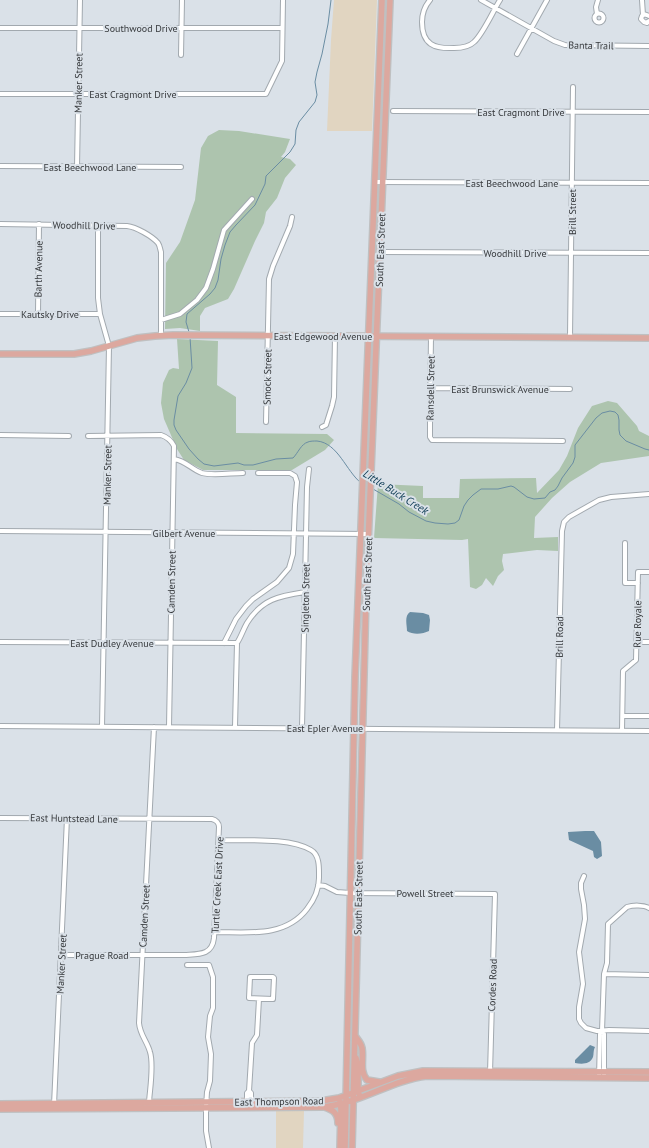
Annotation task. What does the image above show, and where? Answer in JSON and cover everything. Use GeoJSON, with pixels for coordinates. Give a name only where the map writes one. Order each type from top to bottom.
{"type":"FeatureCollection","features":[{"type":"Feature","properties":{"kind":"main road","name":"South East Street"},"geometry":{"type":"LineString","coordinates":[[352,1148],[353,1100],[356,1092],[354,1054],[354,728],[382,0]]}},
{"type":"Feature","properties":{"kind":"main road","name":"South East Street"},"geometry":{"type":"LineString","coordinates":[[345,1148],[344,1101],[347,1024],[362,728],[369,498],[390,0]]}},
{"type":"Feature","properties":{"kind":"main road","name":"East Edgewood Avenue"},"geometry":{"type":"LineString","coordinates":[[0,354],[67,355],[85,353],[137,338],[182,335],[649,338]]}},
{"type":"Feature","properties":{"kind":"main road"},"geometry":{"type":"LineString","coordinates":[[347,1024],[354,1054]]}},
{"type":"Feature","properties":{"kind":"main road"},"geometry":{"type":"LineString","coordinates":[[355,1036],[362,1048],[362,1072],[365,1078],[370,1081],[381,1082]]}},
{"type":"Feature","properties":{"kind":"main road","name":"East Thompson Road"},"geometry":{"type":"LineString","coordinates":[[0,1109],[54,1106],[249,1104],[335,1099],[344,1101],[356,1092],[381,1082],[423,1071],[490,1074]]}},
{"type":"Feature","properties":{"kind":"main road","name":"East Thompson Road"},"geometry":{"type":"LineString","coordinates":[[249,1104],[322,1107],[353,1100],[408,1080],[421,1077],[490,1074],[601,1074],[649,1072]]}},
{"type":"Feature","properties":{"kind":"main road","name":"East Thompson Road"},"geometry":{"type":"LineString","coordinates":[[601,1074],[649,1078]]}},
{"type":"Feature","properties":{"kind":"main road"},"geometry":{"type":"LineString","coordinates":[[356,1092],[360,1096],[365,1096]]}},
{"type":"Feature","properties":{"kind":"main road"},"geometry":{"type":"LineString","coordinates":[[340,1148],[344,1101]]}},
{"type":"Feature","properties":{"kind":"main road","name":"East Thompson Road"},"geometry":{"type":"LineString","coordinates":[[0,1104],[54,1106]]}},
{"type":"Feature","properties":{"kind":"main road"},"geometry":{"type":"LineString","coordinates":[[322,1107],[332,1110],[337,1115],[337,1148]]}},
{"type":"Feature","properties":{"kind":"street","name":"Manker Street"},"geometry":{"type":"LineString","coordinates":[[77,167],[80,0]]}},
{"type":"Feature","properties":{"kind":"street"},"geometry":{"type":"LineString","coordinates":[[181,56],[182,0]]}},
{"type":"Feature","properties":{"kind":"street"},"geometry":{"type":"LineString","coordinates":[[282,28],[283,0]]}},
{"type":"Feature","properties":{"kind":"street"},"geometry":{"type":"LineString","coordinates":[[430,0],[426,5],[423,14],[422,29],[427,40],[435,47],[442,48],[467,47],[474,42],[500,0]]}},
{"type":"Feature","properties":{"kind":"street","name":"Banta Trail"},"geometry":{"type":"LineString","coordinates":[[481,0],[554,41],[565,45],[649,46]]}},
{"type":"Feature","properties":{"kind":"street"},"geometry":{"type":"LineString","coordinates":[[517,54],[547,0]]}},
{"type":"Feature","properties":{"kind":"street"},"geometry":{"type":"LineString","coordinates":[[597,14],[596,7],[598,0]]}},
{"type":"Feature","properties":{"kind":"street"},"geometry":{"type":"LineString","coordinates":[[642,0],[643,15],[641,18],[642,21],[646,23],[649,21]]}},
{"type":"Feature","properties":{"kind":"street"},"geometry":{"type":"LineString","coordinates":[[643,15],[646,14],[649,16]]}},
{"type":"Feature","properties":{"kind":"street","name":"Southwood Drive"},"geometry":{"type":"LineString","coordinates":[[0,28],[282,28]]}},
{"type":"Feature","properties":{"kind":"street","name":"East Cragmont Drive"},"geometry":{"type":"LineString","coordinates":[[0,94],[266,94],[282,61],[282,28]]}},
{"type":"Feature","properties":{"kind":"street","name":"Brill Street"},"geometry":{"type":"LineString","coordinates":[[570,337],[572,87]]}},
{"type":"Feature","properties":{"kind":"street","name":"East Cragmont Drive"},"geometry":{"type":"LineString","coordinates":[[393,111],[649,112]]}},
{"type":"Feature","properties":{"kind":"street","name":"East Beechwood Lane"},"geometry":{"type":"LineString","coordinates":[[0,166],[181,167]]}},
{"type":"Feature","properties":{"kind":"street","name":"East Beechwood Lane"},"geometry":{"type":"LineString","coordinates":[[375,182],[649,183]]}},
{"type":"Feature","properties":{"kind":"street"},"geometry":{"type":"LineString","coordinates":[[161,336],[160,320],[180,314],[197,300],[206,288],[224,230],[252,199]]}},
{"type":"Feature","properties":{"kind":"street","name":"Smock Street"},"geometry":{"type":"LineString","coordinates":[[266,422],[269,279],[272,266],[290,226],[292,217]]}},
{"type":"Feature","properties":{"kind":"street","name":"Woodhill Drive"},"geometry":{"type":"LineString","coordinates":[[0,224],[124,225],[132,227],[155,241],[160,248],[160,320]]}},
{"type":"Feature","properties":{"kind":"street","name":"Barth Avenue"},"geometry":{"type":"LineString","coordinates":[[38,314],[39,224]]}},
{"type":"Feature","properties":{"kind":"street","name":"Manker Street"},"geometry":{"type":"LineString","coordinates":[[98,225],[97,292],[100,314],[109,346],[102,727]]}},
{"type":"Feature","properties":{"kind":"street","name":"Woodhill Drive"},"geometry":{"type":"LineString","coordinates":[[380,252],[649,253]]}},
{"type":"Feature","properties":{"kind":"street","name":"Kautsky Drive"},"geometry":{"type":"LineString","coordinates":[[0,314],[100,314]]}},
{"type":"Feature","properties":{"kind":"street"},"geometry":{"type":"LineString","coordinates":[[322,427],[326,425],[333,401],[335,336]]}},
{"type":"Feature","properties":{"kind":"street","name":"Ransdell Street"},"geometry":{"type":"LineString","coordinates":[[431,336],[430,437],[432,440],[563,441]]}},
{"type":"Feature","properties":{"kind":"street","name":"East Brunswick Avenue"},"geometry":{"type":"LineString","coordinates":[[430,388],[570,389]]}},
{"type":"Feature","properties":{"kind":"street"},"geometry":{"type":"LineString","coordinates":[[0,435],[69,436]]}},
{"type":"Feature","properties":{"kind":"street","name":"Camden Street"},"geometry":{"type":"LineString","coordinates":[[107,436],[161,435],[169,438],[174,446],[168,727]]}},
{"type":"Feature","properties":{"kind":"street"},"geometry":{"type":"LineString","coordinates":[[88,436],[107,436]]}},
{"type":"Feature","properties":{"kind":"street"},"geometry":{"type":"LineString","coordinates":[[174,459],[186,463],[204,474],[243,473]]}},
{"type":"Feature","properties":{"kind":"street","name":"Singleton Street"},"geometry":{"type":"LineString","coordinates":[[302,728],[307,487],[309,469]]}},
{"type":"Feature","properties":{"kind":"street"},"geometry":{"type":"LineString","coordinates":[[224,643],[236,619],[246,606],[274,585],[287,572],[292,560],[297,482],[295,476],[290,474],[258,473]]}},
{"type":"Feature","properties":{"kind":"street","name":"Brill Road"},"geometry":{"type":"LineString","coordinates":[[558,730],[562,526],[572,515],[599,500],[605,498],[649,494]]}},
{"type":"Feature","properties":{"kind":"street","name":"Gilbert Avenue"},"geometry":{"type":"LineString","coordinates":[[0,531],[368,534]]}},
{"type":"Feature","properties":{"kind":"street"},"geometry":{"type":"LineString","coordinates":[[625,543],[625,583],[638,583],[638,572],[649,572]]}},
{"type":"Feature","properties":{"kind":"street","name":"Rue Royale"},"geometry":{"type":"LineString","coordinates":[[622,730],[623,671],[636,660],[638,583]]}},
{"type":"Feature","properties":{"kind":"street"},"geometry":{"type":"LineString","coordinates":[[235,728],[237,643],[249,620],[264,605],[280,597],[305,592]]}},
{"type":"Feature","properties":{"kind":"street","name":"East Dudley Avenue"},"geometry":{"type":"LineString","coordinates":[[0,642],[237,643]]}},
{"type":"Feature","properties":{"kind":"street"},"geometry":{"type":"LineString","coordinates":[[636,642],[649,642]]}},
{"type":"Feature","properties":{"kind":"street"},"geometry":{"type":"LineString","coordinates":[[623,716],[649,716]]}},
{"type":"Feature","properties":{"kind":"street","name":"East Epler Avenue"},"geometry":{"type":"LineString","coordinates":[[0,726],[649,731]]}},
{"type":"Feature","properties":{"kind":"street","name":"Camden Street"},"geometry":{"type":"LineString","coordinates":[[148,1105],[151,1056],[139,1024],[154,727]]}},
{"type":"Feature","properties":{"kind":"street","name":"East Huntstead Lane"},"geometry":{"type":"LineString","coordinates":[[0,818],[149,819]]}},
{"type":"Feature","properties":{"kind":"street","name":"Manker Street"},"geometry":{"type":"LineString","coordinates":[[54,1106],[67,818]]}},
{"type":"Feature","properties":{"kind":"street","name":"Turtle Creek East Drive"},"geometry":{"type":"LineString","coordinates":[[142,955],[204,953],[210,949],[213,944],[215,932],[219,825],[213,820],[149,819]]}},
{"type":"Feature","properties":{"kind":"street"},"geometry":{"type":"LineString","coordinates":[[215,932],[264,932],[285,926],[298,918],[314,899],[319,876],[318,858],[310,849],[282,841],[219,840]]}},
{"type":"Feature","properties":{"kind":"street"},"geometry":{"type":"LineString","coordinates":[[584,876],[581,889],[585,921],[580,950],[584,984],[579,1005],[579,1017],[581,1023],[587,1028],[597,1031],[649,1031]]}},
{"type":"Feature","properties":{"kind":"street","name":"Powell Street"},"geometry":{"type":"LineString","coordinates":[[318,884],[337,892],[354,893],[495,894]]}},
{"type":"Feature","properties":{"kind":"street","name":"Cordes Road"},"geometry":{"type":"LineString","coordinates":[[490,1074],[495,894]]}},
{"type":"Feature","properties":{"kind":"street"},"geometry":{"type":"LineString","coordinates":[[601,1074],[604,1034],[602,1031],[604,974],[607,963],[608,924],[627,907],[646,906],[649,908]]}},
{"type":"Feature","properties":{"kind":"street","name":"Prague Road"},"geometry":{"type":"LineString","coordinates":[[61,955],[142,955]]}},
{"type":"Feature","properties":{"kind":"street"},"geometry":{"type":"LineString","coordinates":[[186,965],[209,965],[213,977],[213,1008],[210,1016],[208,1037],[211,1053],[210,1081],[206,1105],[206,1128],[209,1148]]}},
{"type":"Feature","properties":{"kind":"street"},"geometry":{"type":"LineString","coordinates":[[604,974],[649,975]]}},
{"type":"Feature","properties":{"kind":"street"},"geometry":{"type":"LineString","coordinates":[[249,978],[273,978],[273,998],[258,999],[248,998],[249,978]]}},
{"type":"Feature","properties":{"kind":"street"},"geometry":{"type":"LineString","coordinates":[[249,1104],[251,1093],[249,1091],[252,1044],[257,1035],[258,999]]}},
{"type":"Feature","properties":{"kind":"shaded area"},"geometry":{"type":"Polygon","coordinates":[[[334,0],[377,0],[372,131],[327,131],[334,0]]]}},
{"type":"Feature","properties":{"kind":"shaded area"},"geometry":{"type":"Polygon","coordinates":[[[276,1111],[304,1111],[303,1148],[276,1148],[276,1111]]]}},
{"type":"Feature","properties":{"kind":"green space"},"geometry":{"type":"Polygon","coordinates":[[[219,130],[239,131],[290,139],[285,152],[281,157],[290,159],[296,165],[285,178],[277,198],[266,212],[264,223],[228,299],[205,308],[200,316],[200,331],[180,328],[165,329],[166,263],[180,242],[195,200],[201,148],[208,136],[219,130]]]}},
{"type":"Feature","properties":{"kind":"green space"},"geometry":{"type":"Polygon","coordinates":[[[177,339],[218,341],[217,385],[236,397],[236,433],[327,434],[334,440],[325,450],[292,470],[203,470],[184,460],[177,449],[164,419],[161,403],[163,383],[169,370],[173,368],[179,369],[177,339]]]}},
{"type":"Feature","properties":{"kind":"green space"},"geometry":{"type":"Polygon","coordinates":[[[608,401],[617,403],[637,426],[639,431],[649,436],[649,456],[601,463],[570,482],[552,498],[535,517],[534,538],[558,537],[558,551],[537,550],[503,554],[502,561],[504,570],[498,576],[493,586],[486,578],[482,585],[476,589],[470,587],[468,539],[374,538],[378,484],[423,486],[423,498],[459,498],[460,479],[536,478],[537,493],[559,470],[567,456],[578,428],[592,406],[608,401]]]}},
{"type":"Feature","properties":{"kind":"water"},"geometry":{"type":"Polygon","coordinates":[[[410,612],[429,615],[429,631],[418,634],[407,631],[406,618],[410,612]]]}},
{"type":"Feature","properties":{"kind":"water"},"geometry":{"type":"Polygon","coordinates":[[[594,831],[601,842],[602,856],[597,859],[594,857],[593,851],[569,840],[568,832],[594,831]]]}},
{"type":"Feature","properties":{"kind":"water"},"geometry":{"type":"Polygon","coordinates":[[[590,1045],[595,1047],[592,1060],[580,1064],[575,1063],[575,1060],[590,1045]]]}},
{"type":"Feature","properties":{"kind":"waterway","name":"Little Buck Creek"},"geometry":{"type":"LineString","coordinates":[[189,332],[186,322],[187,314],[215,288],[218,280],[221,259],[230,232],[255,205],[265,184],[266,176],[290,152],[295,144],[296,130],[299,122],[315,102],[317,95],[315,82],[328,24],[331,0]]}},
{"type":"Feature","properties":{"kind":"waterway","name":"Little Buck Creek"},"geometry":{"type":"LineString","coordinates":[[190,337],[192,368],[186,383],[178,396],[174,425],[189,449],[198,459],[204,464],[214,466],[238,463],[253,465],[276,459],[293,458],[306,443],[310,441],[317,441],[331,447],[361,483]]}},
{"type":"Feature","properties":{"kind":"waterway","name":"Little Buck Creek"},"geometry":{"type":"LineString","coordinates":[[373,489],[426,521],[448,524],[455,523],[459,520],[468,500],[481,489],[498,489],[511,486],[527,497],[534,499],[545,498],[550,492],[555,490],[573,463],[575,457],[575,445],[596,418],[602,413],[610,411],[615,412],[618,415],[620,435],[626,441],[649,450]]}}]}
